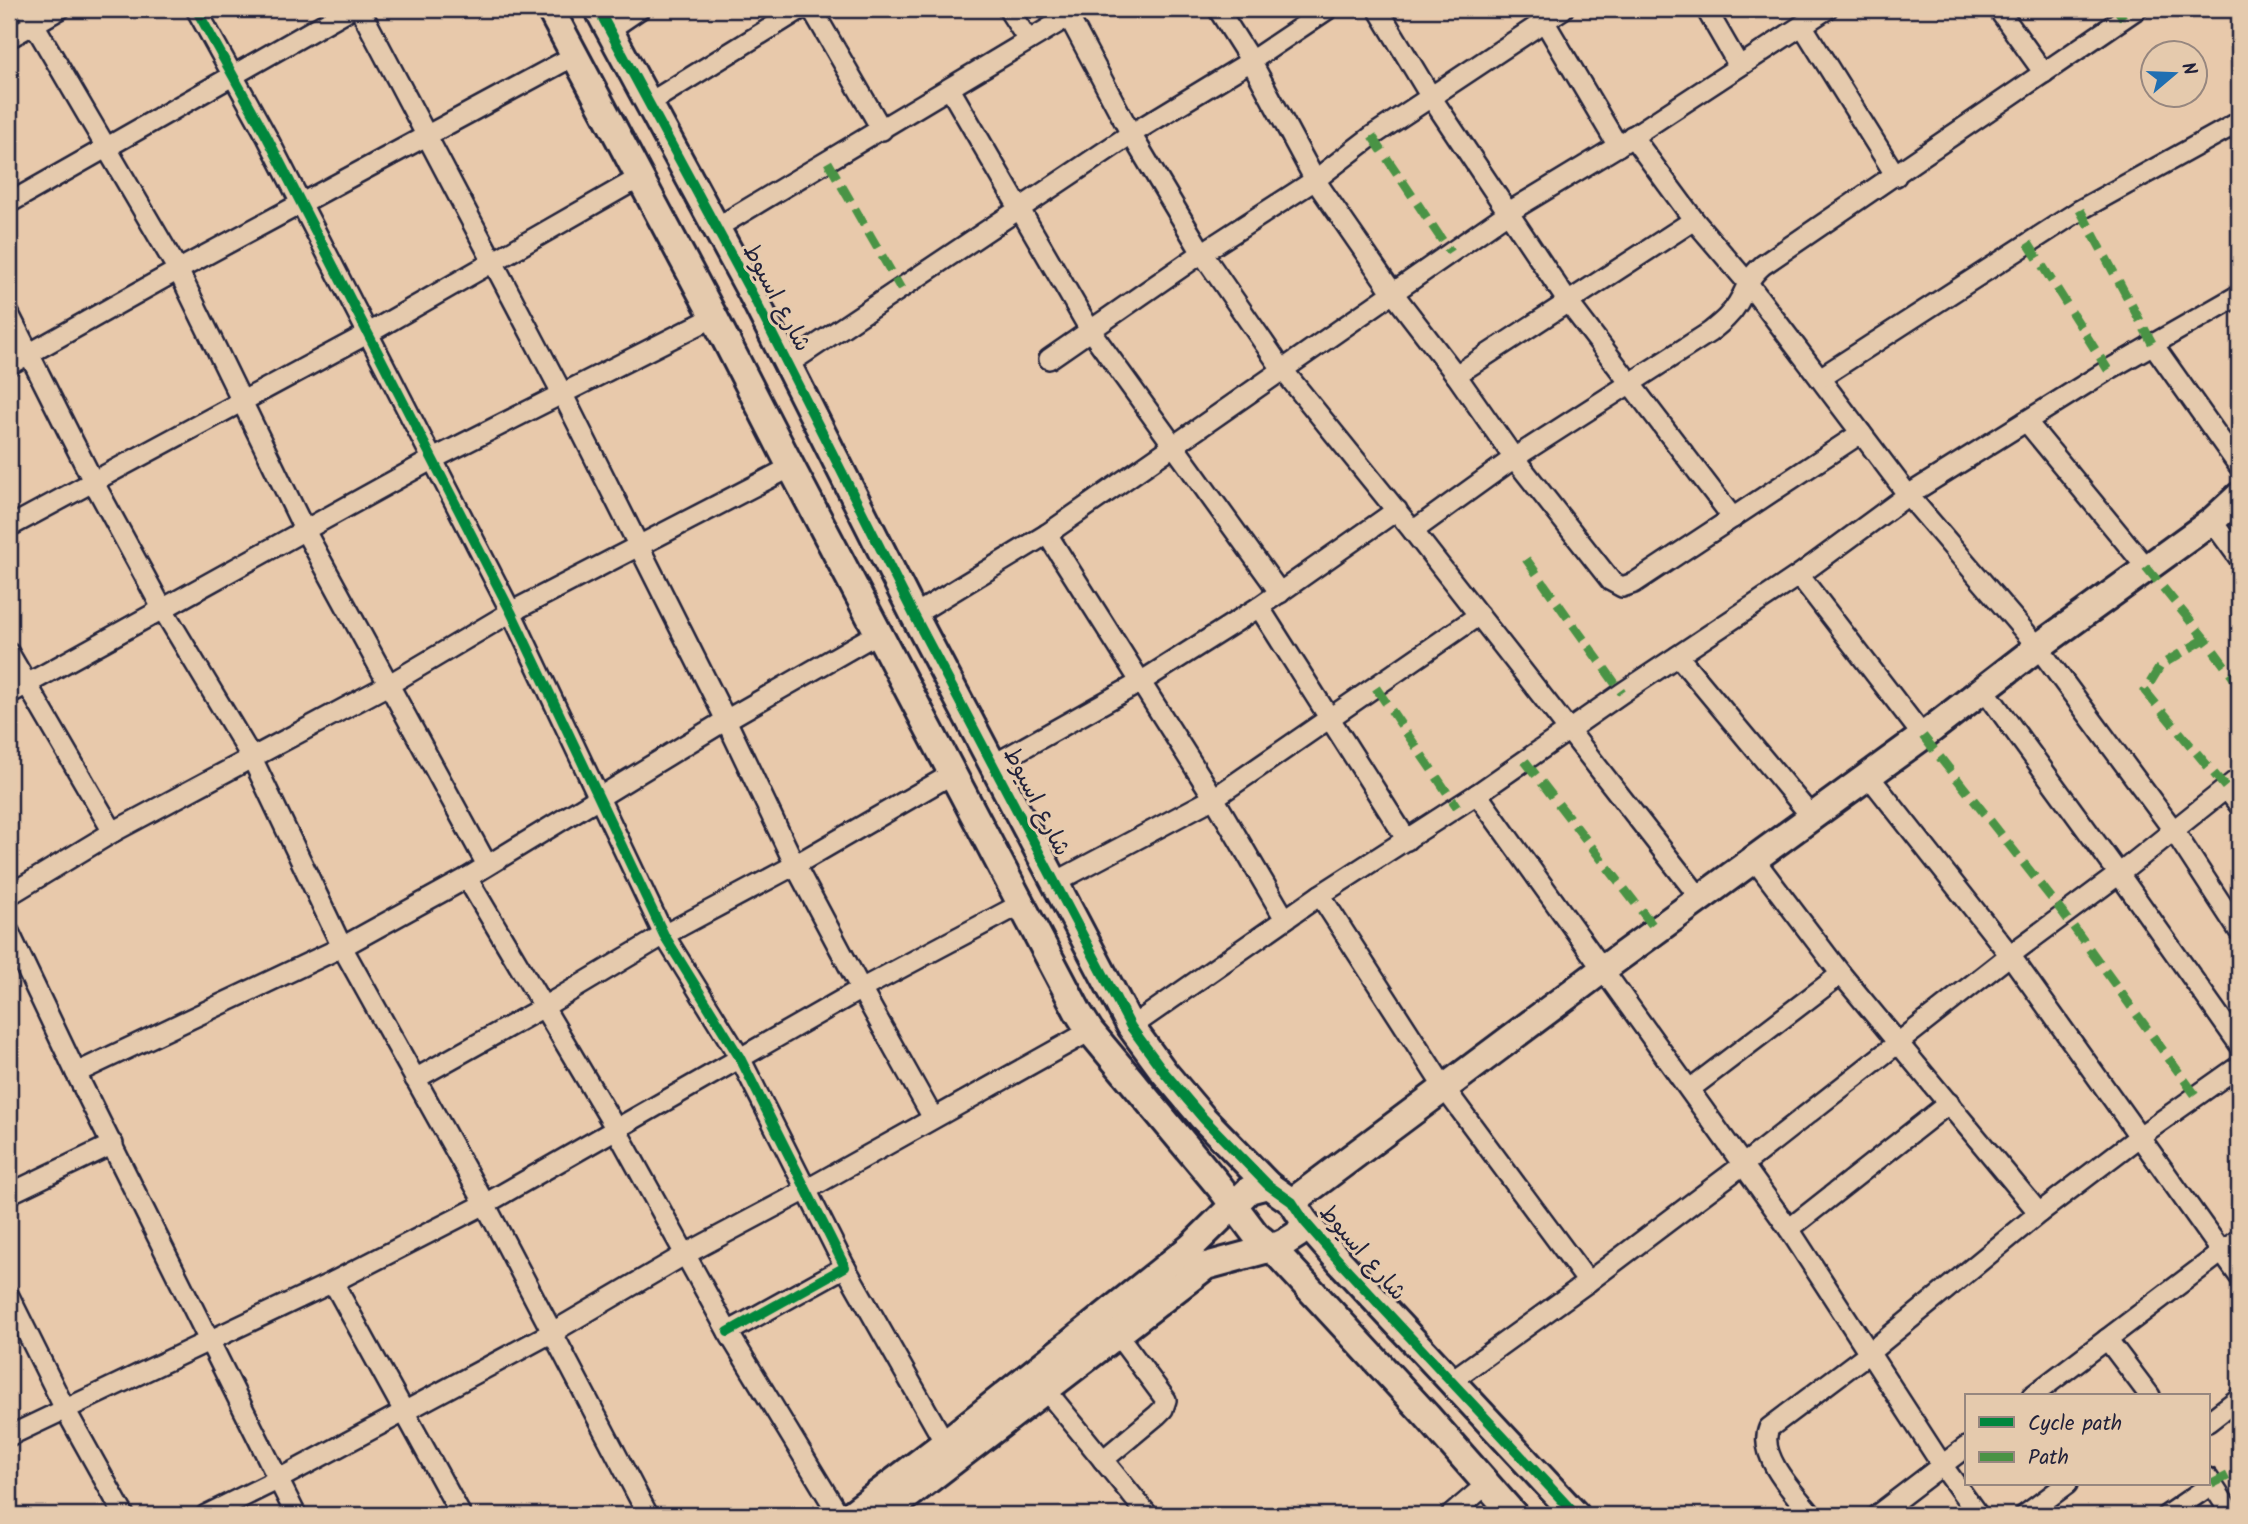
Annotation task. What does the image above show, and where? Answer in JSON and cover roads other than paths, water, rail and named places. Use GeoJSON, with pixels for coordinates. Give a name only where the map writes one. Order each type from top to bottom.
{"type":"FeatureCollection","features":[{"type":"Feature","properties":{"kind":"street"},"geometry":{"type":"LineString","coordinates":[[9,38],[31,16],[60,9]]}},
{"type":"Feature","properties":{"kind":"street"},"geometry":{"type":"LineString","coordinates":[[196,9],[235,76],[512,612],[664,935],[740,1058],[845,1267],[945,1443]]}},
{"type":"Feature","properties":{"kind":"street"},"geometry":{"type":"LineString","coordinates":[[9,203],[350,9]]}},
{"type":"Feature","properties":{"kind":"street"},"geometry":{"type":"LineString","coordinates":[[360,9],[563,395],[726,720],[795,865],[933,1118]]}},
{"type":"Feature","properties":{"kind":"street"},"geometry":{"type":"LineString","coordinates":[[550,9],[1090,1031],[1255,1235],[1272,1248],[1514,1515]]}},
{"type":"Feature","properties":{"kind":"street"},"geometry":{"type":"LineString","coordinates":[[604,19],[640,9]]}},
{"type":"Feature","properties":{"kind":"street"},"geometry":{"type":"LineString","coordinates":[[649,103],[801,9]]}},
{"type":"Feature","properties":{"kind":"street"},"geometry":{"type":"LineString","coordinates":[[812,9],[882,130]]}},
{"type":"Feature","properties":{"kind":"street"},"geometry":{"type":"LineString","coordinates":[[1008,9],[1028,40]]}},
{"type":"Feature","properties":{"kind":"street"},"geometry":{"type":"LineString","coordinates":[[1218,9],[1251,61],[1315,180],[1392,293],[1456,375],[1514,458],[1611,581],[1622,587],[1634,583],[1861,433]]}},
{"type":"Feature","properties":{"kind":"street"},"geometry":{"type":"LineString","coordinates":[[788,364],[1130,134],[1251,61],[1328,9]]}},
{"type":"Feature","properties":{"kind":"street"},"geometry":{"type":"LineString","coordinates":[[1378,9],[1431,97],[1568,302],[1733,518]]}},
{"type":"Feature","properties":{"kind":"street"},"geometry":{"type":"LineString","coordinates":[[1049,359],[1202,253],[1315,180],[1540,15],[1563,9]]}},
{"type":"Feature","properties":{"kind":"street"},"geometry":{"type":"LineString","coordinates":[[1706,9],[1739,66]]}},
{"type":"Feature","properties":{"kind":"street"},"geometry":{"type":"LineString","coordinates":[[914,615],[1046,534],[1509,212],[1625,141],[1827,9]]}},
{"type":"Feature","properties":{"kind":"street"},"geometry":{"type":"LineString","coordinates":[[1998,9],[2044,73]]}},
{"type":"Feature","properties":{"kind":"street"},"geometry":{"type":"LineString","coordinates":[[1413,531],[1514,458],[1721,323],[1740,300],[1747,282],[1763,265],[2137,9]]}},
{"type":"Feature","properties":{"kind":"street"},"geometry":{"type":"LineString","coordinates":[[716,228],[1075,13],[1130,134],[1202,253],[1282,369],[1397,510],[1700,898]]}},
{"type":"Feature","properties":{"kind":"street"},"geometry":{"type":"LineString","coordinates":[[1540,15],[1625,141],[1747,282],[1908,495],[2038,647],[2174,831],[2239,931]]}},
{"type":"Feature","properties":{"kind":"street"},"geometry":{"type":"LineString","coordinates":[[31,16],[178,270],[304,529],[487,866]]}},
{"type":"Feature","properties":{"kind":"street","name":"شارع اسيوط"},"geometry":{"type":"LineString","coordinates":[[604,19],[788,364],[914,615],[1131,1027],[1203,1118],[1298,1212],[1576,1515]]}},
{"type":"Feature","properties":{"kind":"street"},"geometry":{"type":"LineString","coordinates":[[1802,26],[1896,176]]}},
{"type":"Feature","properties":{"kind":"street"},"geometry":{"type":"LineString","coordinates":[[9,365],[178,270],[574,56]]}},
{"type":"Feature","properties":{"kind":"street"},"geometry":{"type":"LineString","coordinates":[[950,89],[1090,330],[1280,593]]}},
{"type":"Feature","properties":{"kind":"street"},"geometry":{"type":"LineString","coordinates":[[1819,378],[2080,211],[2239,122]]}},
{"type":"Feature","properties":{"kind":"street"},"geometry":{"type":"LineString","coordinates":[[9,527],[369,333],[639,178]]}},
{"type":"Feature","properties":{"kind":"street"},"geometry":{"type":"LineString","coordinates":[[1456,375],[1694,220]]}},
{"type":"Feature","properties":{"kind":"street"},"geometry":{"type":"LineString","coordinates":[[1131,1027],[1320,895],[1477,794],[1799,575],[1908,495],[2152,343],[2239,295]]}},
{"type":"Feature","properties":{"kind":"street"},"geometry":{"type":"LineString","coordinates":[[9,314],[93,481],[162,608],[252,758],[342,947],[485,1204],[648,1515]]}},
{"type":"Feature","properties":{"kind":"street"},"geometry":{"type":"LineString","coordinates":[[9,694],[433,458],[714,317]]}},
{"type":"Feature","properties":{"kind":"street"},"geometry":{"type":"LineString","coordinates":[[2152,343],[2239,466]]}},
{"type":"Feature","properties":{"kind":"street"},"geometry":{"type":"LineString","coordinates":[[2025,421],[2146,568]]}},
{"type":"Feature","properties":{"kind":"street"},"geometry":{"type":"LineString","coordinates":[[9,895],[113,832],[388,685],[512,612],[791,467]]}},
{"type":"Feature","properties":{"kind":"street"},"geometry":{"type":"LineString","coordinates":[[850,1515],[1199,1257],[1272,1248],[1297,1234],[1298,1212],[1445,1088],[1923,736],[2038,647],[2212,521],[2239,496]]}},
{"type":"Feature","properties":{"kind":"street"},"geometry":{"type":"LineString","coordinates":[[993,765],[1139,682],[1259,607],[1397,510]]}},
{"type":"Feature","properties":{"kind":"street"},"geometry":{"type":"LineString","coordinates":[[830,541],[866,518]]}},
{"type":"Feature","properties":{"kind":"street"},"geometry":{"type":"LineString","coordinates":[[2212,521],[2239,558]]}},
{"type":"Feature","properties":{"kind":"street"},"geometry":{"type":"LineString","coordinates":[[1046,534],[1214,798],[1285,919]]}},
{"type":"Feature","properties":{"kind":"street"},"geometry":{"type":"LineString","coordinates":[[1799,575],[1923,736]]}},
{"type":"Feature","properties":{"kind":"street"},"geometry":{"type":"LineString","coordinates":[[1259,607],[1407,840]]}},
{"type":"Feature","properties":{"kind":"street"},"geometry":{"type":"LineString","coordinates":[[1054,883],[1214,798],[1479,615]]}},
{"type":"Feature","properties":{"kind":"street"},"geometry":{"type":"LineString","coordinates":[[76,1073],[342,947],[467,878],[726,720],[878,633]]}},
{"type":"Feature","properties":{"kind":"street"},"geometry":{"type":"LineString","coordinates":[[9,653],[113,832]]}},
{"type":"Feature","properties":{"kind":"street"},"geometry":{"type":"LineString","coordinates":[[1678,656],[1811,816]]}},
{"type":"Feature","properties":{"kind":"street"},"geometry":{"type":"LineString","coordinates":[[1984,689],[2239,1044]]}},
{"type":"Feature","properties":{"kind":"street"},"geometry":{"type":"LineString","coordinates":[[415,1079],[542,1008],[664,935],[795,865],[952,774]]}},
{"type":"Feature","properties":{"kind":"street"},"geometry":{"type":"LineString","coordinates":[[1868,775],[2010,955],[2239,1276]]}},
{"type":"Feature","properties":{"kind":"street"},"geometry":{"type":"LineString","coordinates":[[1451,1381],[1744,1164],[2233,783],[2239,805]]}},
{"type":"Feature","properties":{"kind":"street"},"geometry":{"type":"LineString","coordinates":[[1477,794],[1744,1164],[1942,1465],[1978,1515]]}},
{"type":"Feature","properties":{"kind":"street"},"geometry":{"type":"LineString","coordinates":[[1754,859],[1841,974],[2039,1213]]}},
{"type":"Feature","properties":{"kind":"street"},"geometry":{"type":"LineString","coordinates":[[467,878],[616,1129],[728,1332],[839,1515]]}},
{"type":"Feature","properties":{"kind":"street"},"geometry":{"type":"LineString","coordinates":[[1320,895],[1445,1088],[1588,1282]]}},
{"type":"Feature","properties":{"kind":"street"},"geometry":{"type":"LineString","coordinates":[[9,1436],[333,1282],[485,1204],[861,989],[1021,904]]}},
{"type":"Feature","properties":{"kind":"street"},"geometry":{"type":"LineString","coordinates":[[9,932],[76,1073],[296,1515]]}},
{"type":"Feature","properties":{"kind":"street"},"geometry":{"type":"LineString","coordinates":[[1690,1088],[1841,974]]}},
{"type":"Feature","properties":{"kind":"street"},"geometry":{"type":"LineString","coordinates":[[206,1515],[277,1480],[551,1333],[684,1255],[1090,1031]]}},
{"type":"Feature","properties":{"kind":"street"},"geometry":{"type":"LineString","coordinates":[[1812,1515],[1772,1461],[1767,1448],[1766,1436],[1769,1428],[1870,1352],[2039,1213],[2140,1136],[2239,1066]]}},
{"type":"Feature","properties":{"kind":"street"},"geometry":{"type":"LineString","coordinates":[[1789,1229],[1949,1103]]}},
{"type":"Feature","properties":{"kind":"street"},"geometry":{"type":"LineString","coordinates":[[9,1194],[113,1144]]}},
{"type":"Feature","properties":{"kind":"street"},"geometry":{"type":"LineString","coordinates":[[883,1515],[1117,1334],[1199,1257],[1233,1206],[1249,1190],[1268,1185]]}},
{"type":"Feature","properties":{"kind":"street"},"geometry":{"type":"LineString","coordinates":[[2035,1394],[2239,1240]]}},
{"type":"Feature","properties":{"kind":"street"},"geometry":{"type":"LineString","coordinates":[[728,1332],[845,1267]]}},
{"type":"Feature","properties":{"kind":"street"},"geometry":{"type":"LineString","coordinates":[[333,1282],[461,1515]]}},
{"type":"Feature","properties":{"kind":"street"},"geometry":{"type":"LineString","coordinates":[[9,1296],[65,1409],[124,1515]]}},
{"type":"Feature","properties":{"kind":"street"},"geometry":{"type":"LineString","coordinates":[[1103,1460],[1157,1415],[1166,1400],[1117,1334]]}},
{"type":"Feature","properties":{"kind":"street"},"geometry":{"type":"LineString","coordinates":[[2107,1339],[2148,1394]]}},
{"type":"Feature","properties":{"kind":"street"},"geometry":{"type":"LineString","coordinates":[[1045,1389],[1143,1513]]}},
{"type":"Feature","properties":{"kind":"street"},"geometry":{"type":"LineString","coordinates":[[2210,1420],[2239,1398]]}},
{"type":"Feature","properties":{"kind":"street"},"geometry":{"type":"LineString","coordinates":[[1877,1515],[1965,1448]]}},
{"type":"Feature","properties":{"kind":"street"},"geometry":{"type":"LineString","coordinates":[[2210,1481],[2232,1515]]}},
{"type":"Feature","properties":{"kind":"street"},"geometry":{"type":"LineString","coordinates":[[1451,1515],[1487,1484]]}},
{"type":"Feature","properties":{"kind":"street"},"geometry":{"type":"LineString","coordinates":[[2025,1515],[2064,1486]]}},
{"type":"Feature","properties":{"kind":"street"},"geometry":{"type":"LineString","coordinates":[[2167,1515],[2204,1486]]}}]}
